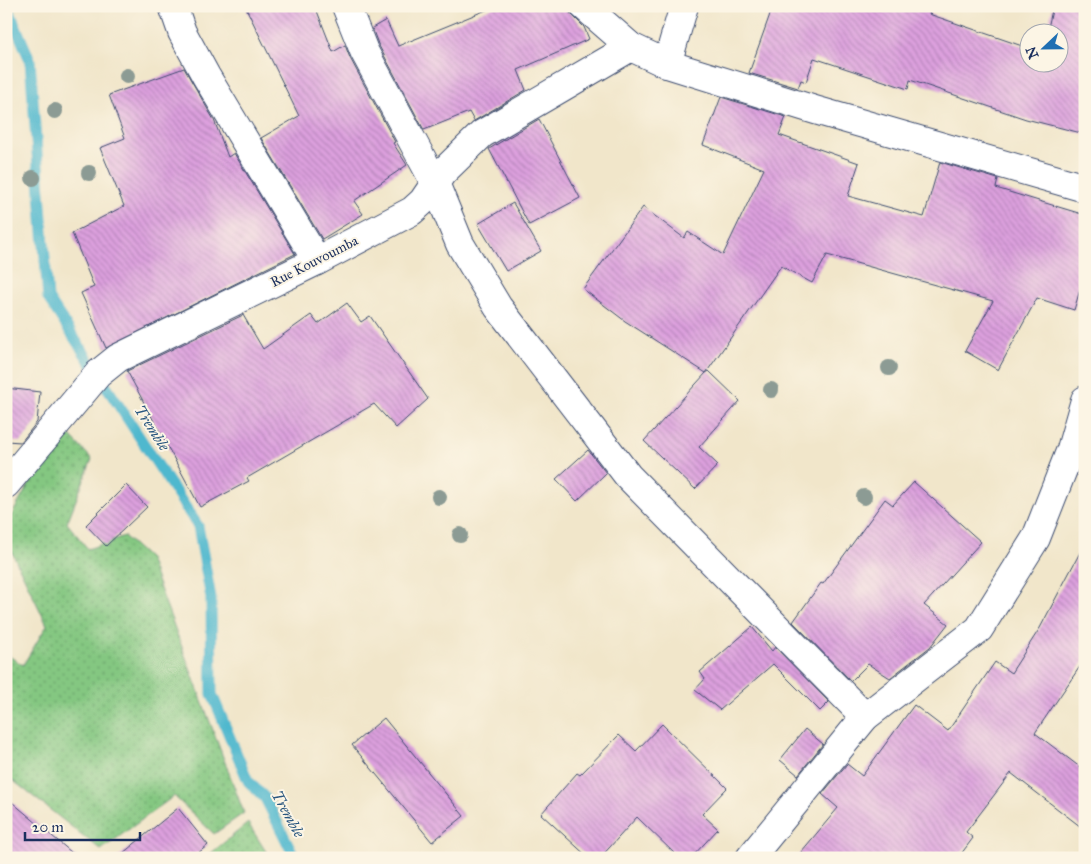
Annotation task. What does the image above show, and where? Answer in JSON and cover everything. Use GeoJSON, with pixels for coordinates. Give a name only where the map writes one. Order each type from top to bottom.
{"type":"FeatureCollection","features":[{"type":"Feature","properties":{"kind":"street"},"geometry":{"type":"LineString","coordinates":[[173,6],[182,32],[206,76],[316,261]]}},
{"type":"Feature","properties":{"kind":"street"},"geometry":{"type":"LineString","coordinates":[[346,6],[364,51],[435,183],[460,244],[498,307],[628,476],[865,717]]}},
{"type":"Feature","properties":{"kind":"street"},"geometry":{"type":"LineString","coordinates":[[584,6],[631,47],[667,64],[815,110],[1085,188]]}},
{"type":"Feature","properties":{"kind":"street"},"geometry":{"type":"LineString","coordinates":[[667,64],[684,6]]}},
{"type":"Feature","properties":{"kind":"street","name":"Rue Kouvoumba"},"geometry":{"type":"LineString","coordinates":[[6,484],[98,374],[118,358],[316,261],[412,211],[423,201],[442,173],[482,134],[631,47]]}},
{"type":"Feature","properties":{"kind":"street"},"geometry":{"type":"LineString","coordinates":[[750,858],[865,717],[978,629],[1036,538],[1072,449],[1085,400]]}},
{"type":"Feature","properties":{"kind":"green space"},"geometry":{"type":"Polygon","coordinates":[[[68,434],[92,459],[67,523],[88,549],[124,536],[149,559],[244,813],[214,834],[174,796],[101,850],[6,775],[6,654],[23,665],[47,625],[6,540],[6,525],[43,459],[68,434]]]}},
{"type":"Feature","properties":{"kind":"green space"},"geometry":{"type":"Polygon","coordinates":[[[248,823],[270,858],[205,858],[248,823]]]}},
{"type":"Feature","properties":{"kind":"building"},"geometry":{"type":"Polygon","coordinates":[[[245,6],[315,6],[333,52],[345,45],[350,58],[395,142],[393,143],[407,165],[354,201],[363,214],[322,239],[261,138],[299,116],[245,6]]]}},
{"type":"Feature","properties":{"kind":"building"},"geometry":{"type":"Polygon","coordinates":[[[496,6],[569,6],[569,12],[584,27],[589,39],[518,70],[526,90],[474,121],[469,112],[424,130],[378,44],[372,28],[386,20],[398,46],[496,6]]]}},
{"type":"Feature","properties":{"kind":"building"},"geometry":{"type":"Polygon","coordinates":[[[773,6],[934,6],[929,14],[1018,45],[1018,72],[1068,72],[1068,22],[1049,22],[1053,6],[1085,6],[1085,134],[1026,119],[910,80],[908,89],[814,58],[806,82],[801,80],[798,88],[749,73],[773,6]]]}},
{"type":"Feature","properties":{"kind":"building"},"geometry":{"type":"Polygon","coordinates":[[[184,68],[214,120],[228,157],[234,153],[295,254],[106,348],[81,293],[94,287],[72,233],[124,206],[100,148],[125,138],[109,95],[184,68]]]}},
{"type":"Feature","properties":{"kind":"building"},"geometry":{"type":"Polygon","coordinates":[[[721,97],[786,117],[779,135],[859,163],[848,196],[924,217],[940,162],[998,179],[996,188],[1085,215],[1085,273],[1074,310],[1037,298],[998,370],[965,351],[993,301],[827,255],[812,283],[781,266],[706,373],[625,321],[583,289],[643,207],[684,238],[688,232],[723,255],[764,169],[703,145],[721,97]]]}},
{"type":"Feature","properties":{"kind":"building"},"geometry":{"type":"Polygon","coordinates":[[[539,119],[580,198],[529,225],[489,149],[539,119]]]}},
{"type":"Feature","properties":{"kind":"building"},"geometry":{"type":"Polygon","coordinates":[[[513,203],[541,251],[506,271],[478,224],[513,203]]]}},
{"type":"Feature","properties":{"kind":"building"},"geometry":{"type":"Polygon","coordinates":[[[347,303],[361,322],[370,316],[428,399],[396,428],[374,404],[247,478],[249,481],[200,507],[127,371],[243,315],[263,349],[311,315],[318,324],[347,303]]]}},
{"type":"Feature","properties":{"kind":"building"},"geometry":{"type":"Polygon","coordinates":[[[709,371],[740,401],[699,447],[718,465],[695,489],[644,441],[709,371]]]}},
{"type":"Feature","properties":{"kind":"building"},"geometry":{"type":"Polygon","coordinates":[[[6,388],[40,392],[37,422],[21,442],[6,441],[6,388]]]}},
{"type":"Feature","properties":{"kind":"building"},"geometry":{"type":"Polygon","coordinates":[[[588,450],[606,473],[577,501],[556,479],[588,450]]]}},
{"type":"Feature","properties":{"kind":"building"},"geometry":{"type":"Polygon","coordinates":[[[914,482],[981,542],[924,605],[948,624],[930,647],[890,678],[868,664],[851,681],[793,622],[885,499],[893,505],[914,482]]]}},
{"type":"Feature","properties":{"kind":"building"},"geometry":{"type":"Polygon","coordinates":[[[126,485],[147,507],[106,546],[86,525],[126,485]]]}},
{"type":"Feature","properties":{"kind":"building"},"geometry":{"type":"Polygon","coordinates":[[[1085,543],[1085,659],[1035,733],[1085,771],[1085,830],[1011,773],[966,832],[973,838],[958,858],[796,858],[838,808],[822,794],[847,764],[862,776],[914,705],[948,731],[995,662],[1011,673],[1040,628],[1085,543]]]}},
{"type":"Feature","properties":{"kind":"building"},"geometry":{"type":"Polygon","coordinates":[[[752,627],[772,651],[775,647],[829,702],[820,711],[773,664],[720,710],[695,690],[705,679],[700,672],[752,627]]]}},
{"type":"Feature","properties":{"kind":"building"},"geometry":{"type":"Polygon","coordinates":[[[384,718],[464,816],[432,842],[352,745],[384,718]]]}},
{"type":"Feature","properties":{"kind":"building"},"geometry":{"type":"Polygon","coordinates":[[[662,724],[727,788],[702,814],[718,829],[691,858],[679,858],[637,817],[600,858],[589,858],[541,814],[577,773],[580,775],[619,735],[636,751],[662,724]]]}},
{"type":"Feature","properties":{"kind":"building"},"geometry":{"type":"Polygon","coordinates":[[[805,729],[823,744],[798,775],[780,760],[805,729]]]}},
{"type":"Feature","properties":{"kind":"building"},"geometry":{"type":"Polygon","coordinates":[[[6,797],[78,858],[6,858],[6,797]]]}},
{"type":"Feature","properties":{"kind":"building"},"geometry":{"type":"Polygon","coordinates":[[[178,808],[208,845],[192,858],[117,858],[178,808]]]}},
{"type":"Feature","properties":{"kind":"waterway","name":"Tremble"},"geometry":{"type":"LineString","coordinates":[[7,6],[30,60],[48,298],[198,526],[211,598],[212,694],[248,781],[265,798],[295,858]]}}]}
